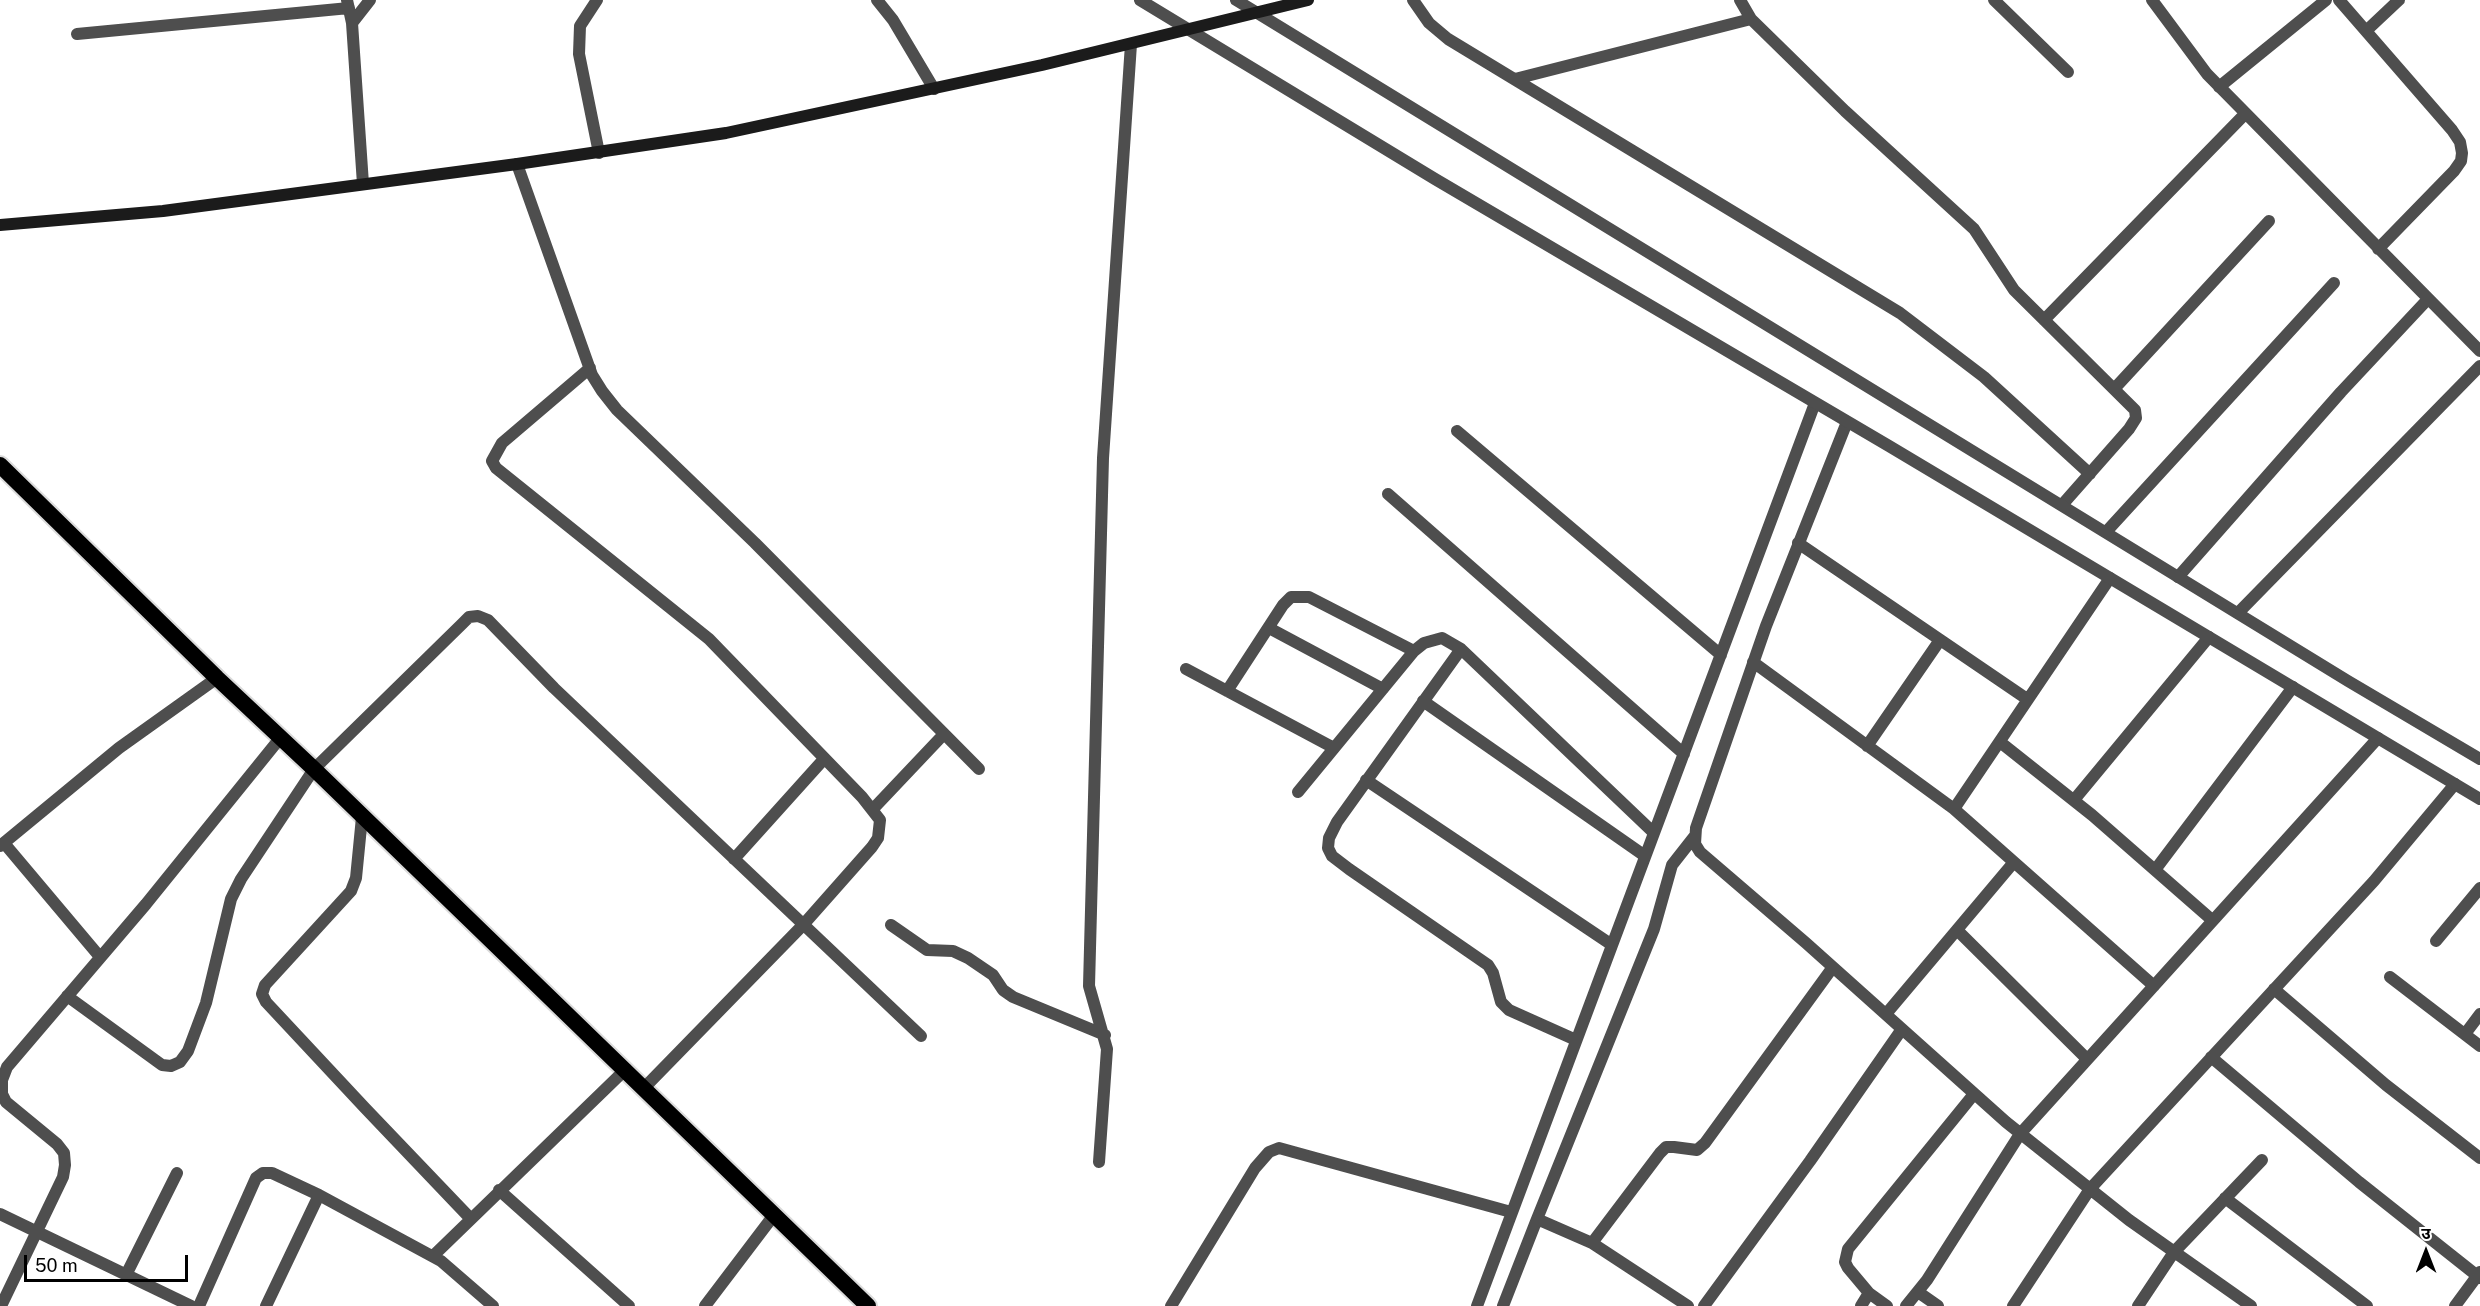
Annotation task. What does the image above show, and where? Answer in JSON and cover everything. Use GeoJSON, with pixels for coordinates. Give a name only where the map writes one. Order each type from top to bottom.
{"type":"FeatureCollection","features":[{"type":"Feature","properties":{"kind":"highway"},"geometry":{"type":"LineString","coordinates":[[0,465],[217,678],[626,1069],[868,1306]]}},
{"type":"Feature","properties":{"kind":"main road"},"geometry":{"type":"LineString","coordinates":[[0,225],[163,211],[598,153],[726,133],[1131,44],[1308,0]]}},
{"type":"Feature","properties":{"kind":"street"},"geometry":{"type":"LineString","coordinates":[[352,23],[370,0]]}},
{"type":"Feature","properties":{"kind":"street"},"geometry":{"type":"LineString","coordinates":[[597,0],[580,26],[579,54],[598,153]]}},
{"type":"Feature","properties":{"kind":"street"},"geometry":{"type":"LineString","coordinates":[[878,0],[893,20],[934,89]]}},
{"type":"Feature","properties":{"kind":"street"},"geometry":{"type":"LineString","coordinates":[[1140,0],[1186,31],[2480,799]]}},
{"type":"Feature","properties":{"kind":"street"},"geometry":{"type":"LineString","coordinates":[[1236,0],[2178,577],[2480,759]]}},
{"type":"Feature","properties":{"kind":"street"},"geometry":{"type":"LineString","coordinates":[[1413,0],[1429,23],[1448,39],[1900,313],[1984,377],[2090,474]]}},
{"type":"Feature","properties":{"kind":"street"},"geometry":{"type":"LineString","coordinates":[[1740,0],[1751,19],[1845,111],[1974,229],[2014,290],[2135,410],[2136,418],[2062,505]]}},
{"type":"Feature","properties":{"kind":"street"},"geometry":{"type":"LineString","coordinates":[[1994,0],[2068,72]]}},
{"type":"Feature","properties":{"kind":"street"},"geometry":{"type":"LineString","coordinates":[[2152,0],[2219,87],[2480,351]]}},
{"type":"Feature","properties":{"kind":"street"},"geometry":{"type":"LineString","coordinates":[[2219,87],[2326,0]]}},
{"type":"Feature","properties":{"kind":"street"},"geometry":{"type":"LineString","coordinates":[[2339,0],[2452,130],[2460,142],[2462,153],[2461,161],[2454,171],[2378,249]]}},
{"type":"Feature","properties":{"kind":"street"},"geometry":{"type":"LineString","coordinates":[[2366,31],[2399,0]]}},
{"type":"Feature","properties":{"kind":"street"},"geometry":{"type":"LineString","coordinates":[[77,34],[348,4],[352,23],[363,184]]}},
{"type":"Feature","properties":{"kind":"street"},"geometry":{"type":"LineString","coordinates":[[1515,79],[1751,19]]}},
{"type":"Feature","properties":{"kind":"street"},"geometry":{"type":"LineString","coordinates":[[1099,1162],[1107,1049],[1105,1035],[1089,986],[1089,948],[1103,458],[1131,44]]}},
{"type":"Feature","properties":{"kind":"street"},"geometry":{"type":"LineString","coordinates":[[2044,320],[2245,114]]}},
{"type":"Feature","properties":{"kind":"street"},"geometry":{"type":"LineString","coordinates":[[517,164],[590,368],[602,391],[617,410],[755,543],[979,769]]}},
{"type":"Feature","properties":{"kind":"street"},"geometry":{"type":"LineString","coordinates":[[2115,388],[2269,221]]}},
{"type":"Feature","properties":{"kind":"street"},"geometry":{"type":"LineString","coordinates":[[2106,532],[2334,283]]}},
{"type":"Feature","properties":{"kind":"street"},"geometry":{"type":"LineString","coordinates":[[2178,577],[2341,392],[2428,299]]}},
{"type":"Feature","properties":{"kind":"street"},"geometry":{"type":"LineString","coordinates":[[2238,613],[2480,366]]}},
{"type":"Feature","properties":{"kind":"street"},"geometry":{"type":"LineString","coordinates":[[590,368],[518,427],[502,443],[492,461],[505,475],[709,639],[873,809],[880,820],[878,838],[803,925],[644,1088]]}},
{"type":"Feature","properties":{"kind":"street"},"geometry":{"type":"LineString","coordinates":[[1477,1306],[1815,403]]}},
{"type":"Feature","properties":{"kind":"street"},"geometry":{"type":"LineString","coordinates":[[1506,1305],[1537,1218],[1654,929],[1672,865],[1694,837],[1753,662],[1847,422]]}},
{"type":"Feature","properties":{"kind":"street"},"geometry":{"type":"LineString","coordinates":[[1457,431],[1632,582],[1721,655]]}},
{"type":"Feature","properties":{"kind":"street"},"geometry":{"type":"LineString","coordinates":[[1388,494],[1684,754]]}},
{"type":"Feature","properties":{"kind":"street"},"geometry":{"type":"LineString","coordinates":[[1798,543],[2027,699]]}},
{"type":"Feature","properties":{"kind":"street"},"geometry":{"type":"LineString","coordinates":[[1954,809],[2110,578]]}},
{"type":"Feature","properties":{"kind":"street"},"geometry":{"type":"LineString","coordinates":[[1227,691],[1283,605],[1292,597],[1300,595],[1309,597],[1414,651]]}},
{"type":"Feature","properties":{"kind":"street"},"geometry":{"type":"LineString","coordinates":[[67,996],[162,1065],[171,1066],[180,1062],[188,1051],[206,1003],[231,899],[241,879],[314,769],[462,624],[469,618],[478,616],[488,620],[554,688],[921,1036]]}},
{"type":"Feature","properties":{"kind":"street"},"geometry":{"type":"LineString","coordinates":[[1269,628],[1383,689]]}},
{"type":"Feature","properties":{"kind":"street"},"geometry":{"type":"LineString","coordinates":[[2074,800],[2209,637]]}},
{"type":"Feature","properties":{"kind":"street"},"geometry":{"type":"LineString","coordinates":[[1298,792],[1414,651],[1434,638],[1442,638],[1461,649],[1654,833]]}},
{"type":"Feature","properties":{"kind":"street"},"geometry":{"type":"LineString","coordinates":[[1867,746],[1940,640]]}},
{"type":"Feature","properties":{"kind":"street"},"geometry":{"type":"LineString","coordinates":[[1461,649],[1366,780],[1329,838],[1328,848],[1332,856],[1488,965],[1493,973],[1501,1002],[1509,1010],[1576,1040]]}},
{"type":"Feature","properties":{"kind":"street"},"geometry":{"type":"LineString","coordinates":[[1753,662],[1954,809],[2154,986]]}},
{"type":"Feature","properties":{"kind":"street"},"geometry":{"type":"LineString","coordinates":[[1186,669],[1335,748]]}},
{"type":"Feature","properties":{"kind":"street"},"geometry":{"type":"LineString","coordinates":[[100,957],[2,844],[119,748],[217,678]]}},
{"type":"Feature","properties":{"kind":"street"},"geometry":{"type":"LineString","coordinates":[[2154,870],[2294,687]]}},
{"type":"Feature","properties":{"kind":"street"},"geometry":{"type":"LineString","coordinates":[[1423,701],[1646,856]]}},
{"type":"Feature","properties":{"kind":"street"},"geometry":{"type":"LineString","coordinates":[[873,809],[944,734]]}},
{"type":"Feature","properties":{"kind":"street"},"geometry":{"type":"LineString","coordinates":[[1,1306],[63,1177],[65,1165],[64,1153],[57,1144],[6,1102],[2,1094],[1,1080],[7,1067],[281,738]]}},
{"type":"Feature","properties":{"kind":"street"},"geometry":{"type":"LineString","coordinates":[[1906,1306],[1918,1292],[2020,1134],[2378,738]]}},
{"type":"Feature","properties":{"kind":"street"},"geometry":{"type":"LineString","coordinates":[[2000,742],[2074,800],[2212,920]]}},
{"type":"Feature","properties":{"kind":"street"},"geometry":{"type":"LineString","coordinates":[[734,859],[824,759]]}},
{"type":"Feature","properties":{"kind":"street"},"geometry":{"type":"LineString","coordinates":[[1366,780],[1612,945]]}},
{"type":"Feature","properties":{"kind":"street"},"geometry":{"type":"LineString","coordinates":[[2013,1306],[2090,1189],[2374,881],[2455,784]]}},
{"type":"Feature","properties":{"kind":"street"},"geometry":{"type":"LineString","coordinates":[[362,817],[356,878],[351,891],[265,985],[262,994],[266,1002],[470,1218]]}},
{"type":"Feature","properties":{"kind":"street"},"geometry":{"type":"LineString","coordinates":[[1694,837],[1700,852],[2020,1134],[2174,1252],[2251,1306]]}},
{"type":"Feature","properties":{"kind":"street"},"geometry":{"type":"LineString","coordinates":[[1886,1014],[2014,862]]}},
{"type":"Feature","properties":{"kind":"street"},"geometry":{"type":"LineString","coordinates":[[2436,941],[2480,888]]}},
{"type":"Feature","properties":{"kind":"street"},"geometry":{"type":"LineString","coordinates":[[891,925],[927,950],[952,951],[968,958],[993,975],[1003,990],[1013,997],[1105,1035]]}},
{"type":"Feature","properties":{"kind":"street"},"geometry":{"type":"LineString","coordinates":[[1957,930],[2087,1059]]}},
{"type":"Feature","properties":{"kind":"street"},"geometry":{"type":"LineString","coordinates":[[1592,1244],[1666,1147],[1696,1150],[1705,1143],[1833,967]]}},
{"type":"Feature","properties":{"kind":"street"},"geometry":{"type":"LineString","coordinates":[[2390,977],[2480,1046]]}},
{"type":"Feature","properties":{"kind":"street"},"geometry":{"type":"LineString","coordinates":[[2274,989],[2386,1085],[2480,1158]]}},
{"type":"Feature","properties":{"kind":"street"},"geometry":{"type":"LineString","coordinates":[[2464,1034],[2480,1014]]}},
{"type":"Feature","properties":{"kind":"street"},"geometry":{"type":"LineString","coordinates":[[1704,1306],[1810,1161],[1902,1029]]}},
{"type":"Feature","properties":{"kind":"street"},"geometry":{"type":"LineString","coordinates":[[2211,1057],[2359,1182],[2479,1275],[2455,1306]]}},
{"type":"Feature","properties":{"kind":"street"},"geometry":{"type":"LineString","coordinates":[[433,1256],[626,1069]]}},
{"type":"Feature","properties":{"kind":"street"},"geometry":{"type":"LineString","coordinates":[[1887,1306],[1869,1293],[1848,1268],[1845,1262],[1848,1249],[1974,1094]]}},
{"type":"Feature","properties":{"kind":"street"},"geometry":{"type":"LineString","coordinates":[[1171,1306],[1255,1168],[1269,1152],[1279,1148],[1511,1212]]}},
{"type":"Feature","properties":{"kind":"street"},"geometry":{"type":"LineString","coordinates":[[2138,1306],[2174,1252],[2262,1160]]}},
{"type":"Feature","properties":{"kind":"street"},"geometry":{"type":"LineString","coordinates":[[126,1275],[177,1173]]}},
{"type":"Feature","properties":{"kind":"street"},"geometry":{"type":"LineString","coordinates":[[199,1306],[256,1178],[262,1173],[272,1173],[319,1195],[433,1256],[493,1306]]}},
{"type":"Feature","properties":{"kind":"street"},"geometry":{"type":"LineString","coordinates":[[499,1190],[629,1306]]}},
{"type":"Feature","properties":{"kind":"street"},"geometry":{"type":"LineString","coordinates":[[266,1306],[319,1195]]}},
{"type":"Feature","properties":{"kind":"street"},"geometry":{"type":"LineString","coordinates":[[2225,1198],[2367,1306]]}},
{"type":"Feature","properties":{"kind":"street"},"geometry":{"type":"LineString","coordinates":[[0,1214],[191,1306]]}},
{"type":"Feature","properties":{"kind":"street"},"geometry":{"type":"LineString","coordinates":[[705,1306],[774,1215]]}},
{"type":"Feature","properties":{"kind":"street"},"geometry":{"type":"LineString","coordinates":[[1537,1218],[1592,1244],[1688,1306]]}},
{"type":"Feature","properties":{"kind":"street"},"geometry":{"type":"LineString","coordinates":[[1918,1292],[1938,1306]]}},
{"type":"Feature","properties":{"kind":"street"},"geometry":{"type":"LineString","coordinates":[[1861,1306],[1869,1293]]}}]}
